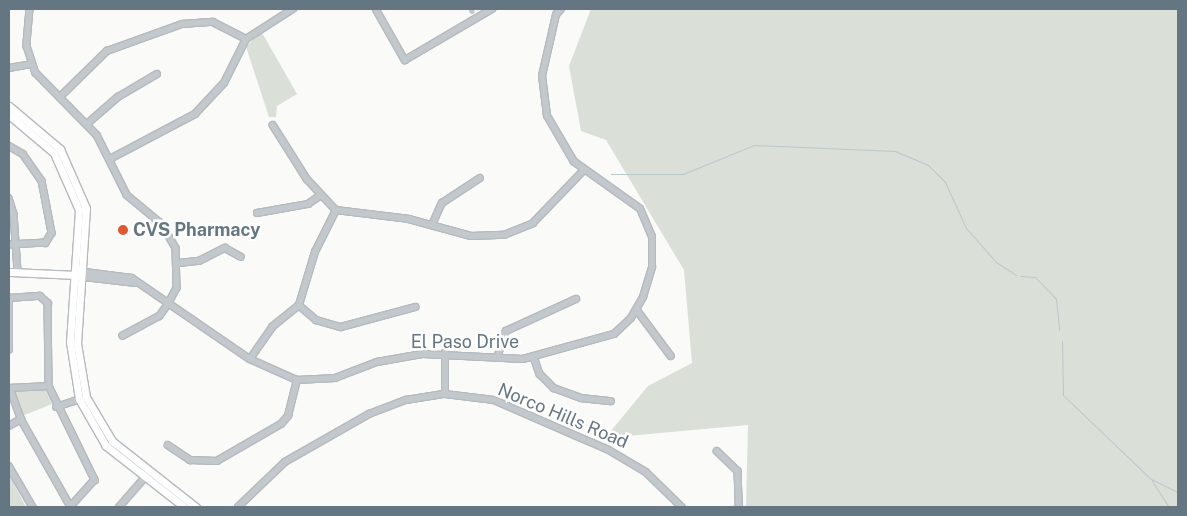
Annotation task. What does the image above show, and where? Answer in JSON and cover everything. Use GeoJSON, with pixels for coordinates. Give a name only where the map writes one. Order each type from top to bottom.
{"type":"FeatureCollection","features":[{"type":"Feature","properties":{"kind":"main road"},"geometry":{"type":"LineString","coordinates":[[9,106],[30,119],[60,148],[79,184],[88,231],[82,274],[77,343],[83,398],[106,446],[144,480],[184,507]]}},
{"type":"Feature","properties":{"kind":"main road"},"geometry":{"type":"LineString","coordinates":[[9,115],[54,153],[72,186],[80,231],[82,274]]}},
{"type":"Feature","properties":{"kind":"main road"},"geometry":{"type":"LineString","coordinates":[[9,272],[82,274]]}},
{"type":"Feature","properties":{"kind":"main road"},"geometry":{"type":"LineString","coordinates":[[83,398],[112,441],[148,473],[196,507]]}},
{"type":"Feature","properties":{"kind":"street"},"geometry":{"type":"LineString","coordinates":[[30,9],[31,64],[42,83],[60,97],[88,124],[112,158],[127,195],[162,224],[179,263],[177,288],[160,316],[123,336]]}},
{"type":"Feature","properties":{"kind":"street"},"geometry":{"type":"LineString","coordinates":[[112,158],[202,108],[224,83],[246,39],[293,9]]}},
{"type":"Feature","properties":{"kind":"street"},"geometry":{"type":"LineString","coordinates":[[376,9],[405,60],[492,9]]}},
{"type":"Feature","properties":{"kind":"street","name":"El Paso Drive"},"geometry":{"type":"LineString","coordinates":[[82,274],[138,284],[250,360],[297,380],[335,378],[399,357],[445,353],[497,358],[534,356],[605,338],[637,310],[652,267],[647,222],[629,200],[584,170],[557,140],[543,102],[546,52],[562,9]]}},
{"type":"Feature","properties":{"kind":"street"},"geometry":{"type":"LineString","coordinates":[[60,97],[107,51],[182,24],[213,22],[246,39]]}},
{"type":"Feature","properties":{"kind":"street"},"geometry":{"type":"LineString","coordinates":[[9,68],[31,64]]}},
{"type":"Feature","properties":{"kind":"street"},"geometry":{"type":"LineString","coordinates":[[88,124],[118,97],[157,74]]}},
{"type":"Feature","properties":{"kind":"street"},"geometry":{"type":"LineString","coordinates":[[274,125],[320,196],[336,210],[432,225],[471,236],[504,235],[548,212],[584,170]]}},
{"type":"Feature","properties":{"kind":"street"},"geometry":{"type":"LineString","coordinates":[[9,146],[22,154],[42,181],[52,219],[51,239],[9,245]]}},
{"type":"Feature","properties":{"kind":"street"},"geometry":{"type":"LineString","coordinates":[[432,225],[442,203],[480,178]]}},
{"type":"Feature","properties":{"kind":"street"},"geometry":{"type":"LineString","coordinates":[[257,213],[308,204],[320,196]]}},
{"type":"Feature","properties":{"kind":"street"},"geometry":{"type":"LineString","coordinates":[[9,198],[17,245],[18,271]]}},
{"type":"Feature","properties":{"kind":"street"},"geometry":{"type":"LineString","coordinates":[[250,360],[272,326],[298,306],[316,252],[336,210]]}},
{"type":"Feature","properties":{"kind":"street"},"geometry":{"type":"LineString","coordinates":[[179,263],[199,260],[225,248],[241,257]]}},
{"type":"Feature","properties":{"kind":"street"},"geometry":{"type":"LineString","coordinates":[[9,350],[9,298],[46,299],[49,386],[56,407],[96,480],[71,507],[21,419],[9,388],[49,386]]}},
{"type":"Feature","properties":{"kind":"street"},"geometry":{"type":"LineString","coordinates":[[497,358],[506,331],[576,299]]}},
{"type":"Feature","properties":{"kind":"street"},"geometry":{"type":"LineString","coordinates":[[298,306],[316,320],[342,327],[415,307]]}},
{"type":"Feature","properties":{"kind":"street"},"geometry":{"type":"LineString","coordinates":[[637,310],[671,356]]}},
{"type":"Feature","properties":{"kind":"street"},"geometry":{"type":"LineString","coordinates":[[445,353],[445,394]]}},
{"type":"Feature","properties":{"kind":"street"},"geometry":{"type":"LineString","coordinates":[[534,356],[540,374],[554,388],[582,398],[611,400]]}},
{"type":"Feature","properties":{"kind":"street"},"geometry":{"type":"LineString","coordinates":[[168,445],[190,460],[217,461],[281,424],[288,416],[297,380]]}},
{"type":"Feature","properties":{"kind":"street","name":"Norco Hills Road"},"geometry":{"type":"LineString","coordinates":[[238,507],[278,467],[369,414],[406,400],[445,394],[494,400],[609,450],[646,472],[682,507]]}},
{"type":"Feature","properties":{"kind":"street"},"geometry":{"type":"LineString","coordinates":[[56,407],[83,398]]}},
{"type":"Feature","properties":{"kind":"street"},"geometry":{"type":"LineString","coordinates":[[9,426],[21,419]]}},
{"type":"Feature","properties":{"kind":"street"},"geometry":{"type":"LineString","coordinates":[[717,451],[738,471],[739,507]]}},
{"type":"Feature","properties":{"kind":"street"},"geometry":{"type":"LineString","coordinates":[[9,466],[33,507]]}},
{"type":"Feature","properties":{"kind":"street"},"geometry":{"type":"LineString","coordinates":[[119,507],[148,473]]}},
{"type":"Feature","properties":{"kind":"shaded area"},"geometry":{"type":"Polygon","coordinates":[[[591,9],[1178,9],[1178,507],[746,507],[748,425],[605,438],[648,386],[692,363],[684,270],[606,140],[581,131],[569,66],[591,9]]]}},
{"type":"Feature","properties":{"kind":"shaded area"},"geometry":{"type":"Polygon","coordinates":[[[261,31],[297,94],[277,106],[276,117],[269,117],[246,47],[261,31]]]}},
{"type":"Feature","properties":{"kind":"shaded area"},"geometry":{"type":"Polygon","coordinates":[[[45,389],[52,404],[22,416],[14,392],[45,389]]]}},
{"type":"Feature","properties":{"kind":"shaded area"},"geometry":{"type":"Polygon","coordinates":[[[9,475],[26,507],[9,507],[9,475]]]}},
{"type":"Feature","properties":{"kind":"waterway"},"geometry":{"type":"LineString","coordinates":[[611,174],[683,174],[754,145],[895,151],[928,165],[945,182],[966,228],[996,262],[1016,275]]}},
{"type":"Feature","properties":{"kind":"waterway"},"geometry":{"type":"LineString","coordinates":[[1021,276],[1035,277],[1056,299],[1059,330]]}},
{"type":"Feature","properties":{"kind":"waterway"},"geometry":{"type":"LineString","coordinates":[[1062,341],[1063,395],[1151,479],[1178,492]]}},
{"type":"Feature","properties":{"kind":"waterway"},"geometry":{"type":"LineString","coordinates":[[1152,481],[1169,507]]}},
{"type":"Feature","properties":{"kind":"place","name":"CVS Pharmacy"},"geometry":{"type":"Point","coordinates":[123,230]}}]}
